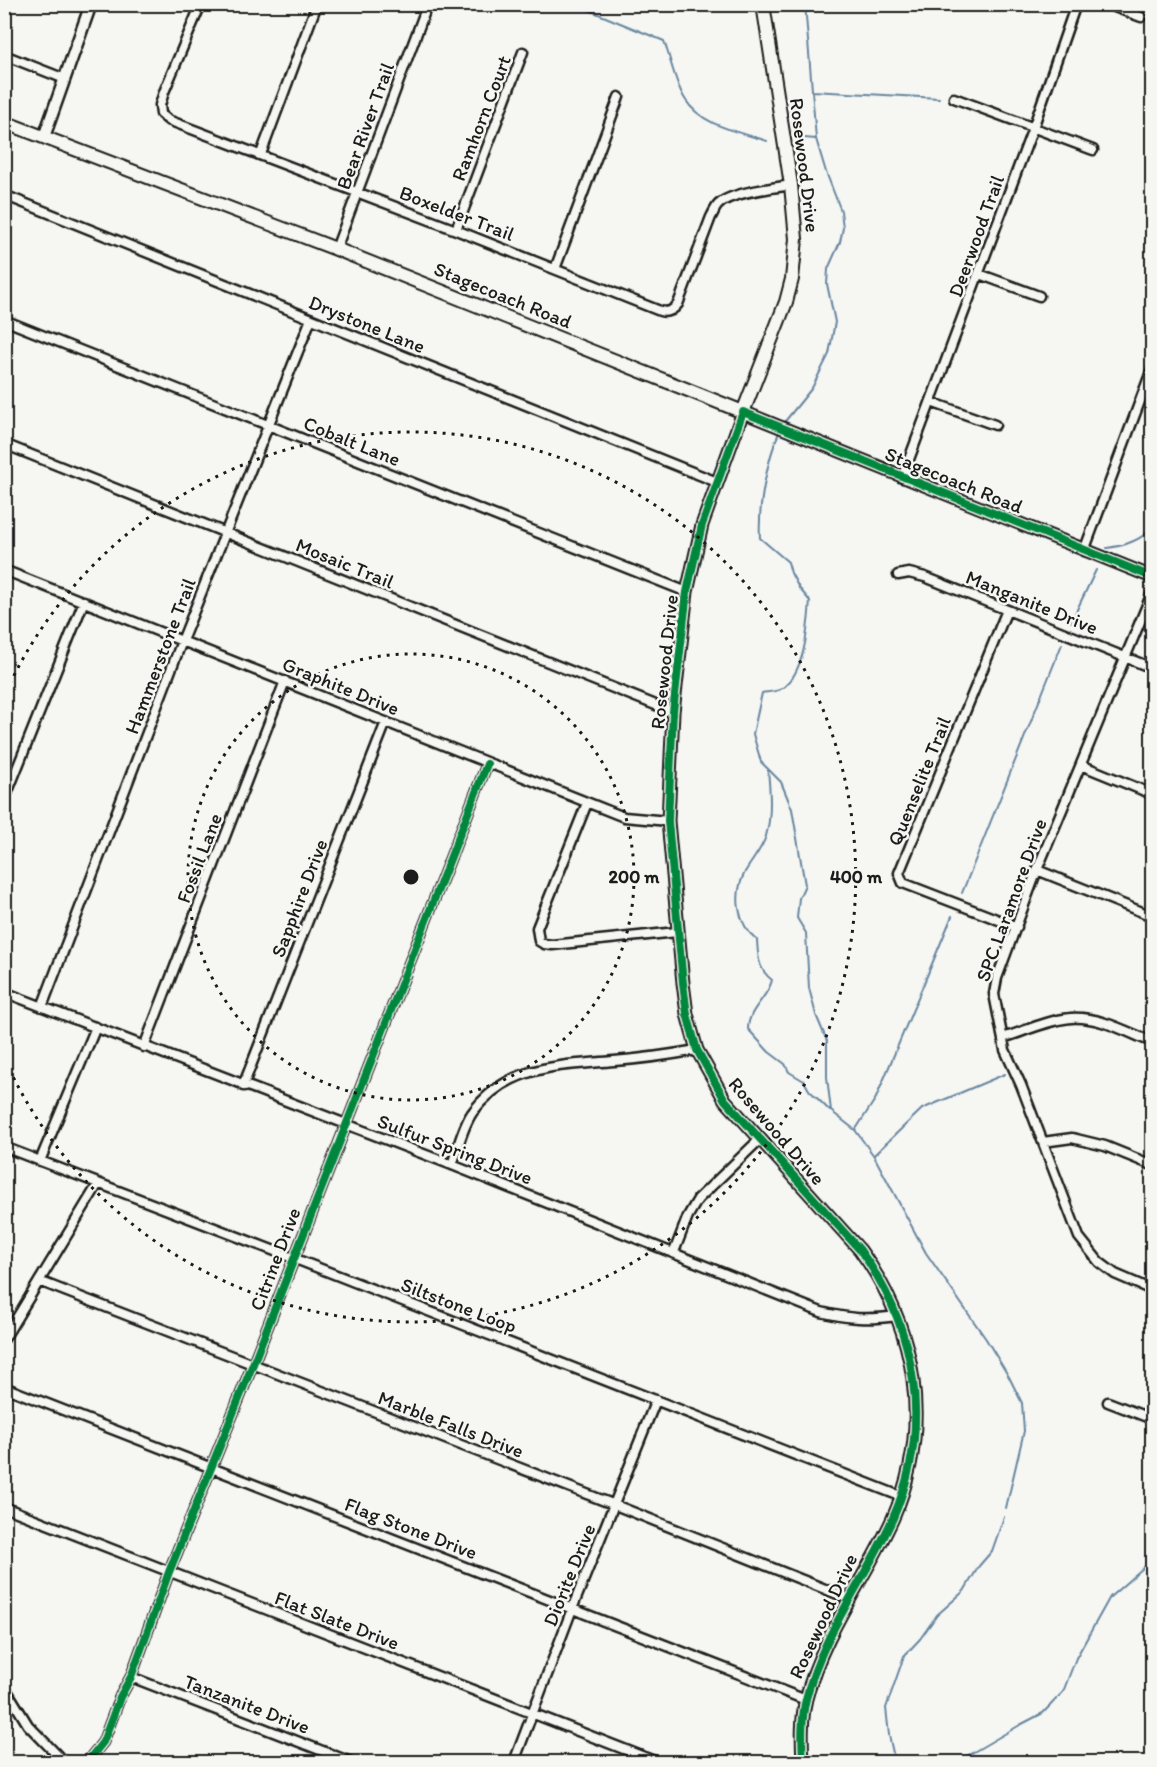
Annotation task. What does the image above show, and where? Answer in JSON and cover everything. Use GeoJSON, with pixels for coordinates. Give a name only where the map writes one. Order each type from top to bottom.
{"type":"FeatureCollection","features":[{"type":"Feature","properties":{"kind":"main road","name":"Rosewood Drive"},"geometry":{"type":"LineString","coordinates":[[743,412],[786,302],[792,279],[796,239],[791,184],[763,4]]}},
{"type":"Feature","properties":{"kind":"main road","name":"Stagecoach Road"},"geometry":{"type":"LineString","coordinates":[[4,122],[336,249],[743,412]]}},
{"type":"Feature","properties":{"kind":"street"},"geometry":{"type":"LineString","coordinates":[[44,137],[91,4]]}},
{"type":"Feature","properties":{"kind":"street","name":"Boxelder Trail"},"geometry":{"type":"LineString","coordinates":[[201,4],[160,105],[161,114],[168,120],[261,154],[660,311],[667,313],[674,310],[678,304],[711,217],[719,205],[727,199],[791,184]]}},
{"type":"Feature","properties":{"kind":"street"},"geometry":{"type":"LineString","coordinates":[[261,154],[317,4]]}},
{"type":"Feature","properties":{"kind":"street","name":"Deerwood Trail"},"geometry":{"type":"LineString","coordinates":[[902,478],[1033,128],[1076,4]]}},
{"type":"Feature","properties":{"kind":"street"},"geometry":{"type":"LineString","coordinates":[[1106,4],[1141,18]]}},
{"type":"Feature","properties":{"kind":"street","name":"Bear River Trail"},"geometry":{"type":"LineString","coordinates":[[336,249],[424,14]]}},
{"type":"Feature","properties":{"kind":"street","name":"Ramhorn Court"},"geometry":{"type":"LineString","coordinates":[[456,230],[524,52]]}},
{"type":"Feature","properties":{"kind":"street"},"geometry":{"type":"LineString","coordinates":[[4,56],[65,79]]}},
{"type":"Feature","properties":{"kind":"street"},"geometry":{"type":"LineString","coordinates":[[555,269],[619,97]]}},
{"type":"Feature","properties":{"kind":"street"},"geometry":{"type":"LineString","coordinates":[[954,98],[1092,150]]}},
{"type":"Feature","properties":{"kind":"street","name":"Drystone Lane"},"geometry":{"type":"LineString","coordinates":[[4,195],[717,482]]}},
{"type":"Feature","properties":{"kind":"street"},"geometry":{"type":"LineString","coordinates":[[979,274],[1039,296]]}},
{"type":"Feature","properties":{"kind":"street","name":"Hammerstone Trail"},"geometry":{"type":"LineString","coordinates":[[42,1007],[182,641],[311,319]]}},
{"type":"Feature","properties":{"kind":"street","name":"Cobalt Lane"},"geometry":{"type":"LineString","coordinates":[[4,320],[687,592]]}},
{"type":"Feature","properties":{"kind":"street"},"geometry":{"type":"LineString","coordinates":[[1084,551],[1152,369]]}},
{"type":"Feature","properties":{"kind":"street"},"geometry":{"type":"LineString","coordinates":[[931,402],[995,425]]}},
{"type":"Feature","properties":{"kind":"street","name":"Stagecoach Road"},"geometry":{"type":"LineString","coordinates":[[743,412],[1152,577]]}},
{"type":"Feature","properties":{"kind":"street","name":"Rosewood Drive"},"geometry":{"type":"LineString","coordinates":[[743,412],[702,525],[687,592],[673,712],[668,821],[677,932],[687,1014],[697,1050],[725,1101],[860,1250],[874,1270],[897,1316],[907,1343],[912,1369],[914,1407],[912,1456],[893,1516],[816,1666],[806,1700],[802,1736],[803,1762]]}},
{"type":"Feature","properties":{"kind":"street","name":"Mosaic Trail"},"geometry":{"type":"LineString","coordinates":[[4,444],[673,712]]}},
{"type":"Feature","properties":{"kind":"street","name":"Graphite Drive"},"geometry":{"type":"LineString","coordinates":[[4,570],[624,817],[668,821]]}},
{"type":"Feature","properties":{"kind":"street","name":"Manganite Drive"},"geometry":{"type":"LineString","coordinates":[[898,575],[909,573],[926,577],[1152,668]]}},
{"type":"Feature","properties":{"kind":"street","name":"SPC Laramore Drive"},"geometry":{"type":"LineString","coordinates":[[1152,593],[1037,870],[997,978],[994,994],[1005,1050],[1079,1237],[1088,1251],[1115,1274],[1152,1290]]}},
{"type":"Feature","properties":{"kind":"street"},"geometry":{"type":"LineString","coordinates":[[4,801],[84,601]]}},
{"type":"Feature","properties":{"kind":"street","name":"Quenselite Trail"},"geometry":{"type":"LineString","coordinates":[[1007,610],[899,873],[903,883],[1017,927]]}},
{"type":"Feature","properties":{"kind":"street","name":"Fossil Lane"},"geometry":{"type":"LineString","coordinates":[[144,1047],[285,681]]}},
{"type":"Feature","properties":{"kind":"street","name":"Sapphire Drive"},"geometry":{"type":"LineString","coordinates":[[243,1086],[386,722]]}},
{"type":"Feature","properties":{"kind":"street","name":"Citrine Drive"},"geometry":{"type":"LineString","coordinates":[[87,1762],[103,1742],[120,1697],[131,1677],[169,1572],[212,1468],[487,764]]}},
{"type":"Feature","properties":{"kind":"street"},"geometry":{"type":"LineString","coordinates":[[1081,765],[1152,794]]}},
{"type":"Feature","properties":{"kind":"street"},"geometry":{"type":"LineString","coordinates":[[587,803],[537,928],[538,940],[552,945],[677,932]]}},
{"type":"Feature","properties":{"kind":"street"},"geometry":{"type":"LineString","coordinates":[[1037,870],[1152,916]]}},
{"type":"Feature","properties":{"kind":"street","name":"Sulfur Spring Drive"},"geometry":{"type":"LineString","coordinates":[[4,992],[452,1165],[821,1312],[847,1319],[897,1316]]}},
{"type":"Feature","properties":{"kind":"street"},"geometry":{"type":"LineString","coordinates":[[1003,1038],[1055,1021],[1072,1018],[1102,1022],[1152,1042]]}},
{"type":"Feature","properties":{"kind":"street"},"geometry":{"type":"LineString","coordinates":[[40,1161],[96,1028]]}},
{"type":"Feature","properties":{"kind":"street"},"geometry":{"type":"LineString","coordinates":[[452,1165],[465,1126],[472,1113],[495,1090],[521,1074],[542,1068],[654,1058],[697,1050]]}},
{"type":"Feature","properties":{"kind":"street"},"geometry":{"type":"LineString","coordinates":[[1043,1142],[1072,1138],[1105,1146],[1152,1165]]}},
{"type":"Feature","properties":{"kind":"street"},"geometry":{"type":"LineString","coordinates":[[674,1252],[688,1216],[698,1199],[759,1140]]}},
{"type":"Feature","properties":{"kind":"street","name":"Siltstone Loop"},"geometry":{"type":"LineString","coordinates":[[4,1147],[900,1496]]}},
{"type":"Feature","properties":{"kind":"street"},"geometry":{"type":"LineString","coordinates":[[4,1340],[98,1184]]}},
{"type":"Feature","properties":{"kind":"street","name":"Marble Falls Drive"},"geometry":{"type":"LineString","coordinates":[[39,1281],[850,1599]]}},
{"type":"Feature","properties":{"kind":"street","name":"Flag Stone Drive"},"geometry":{"type":"LineString","coordinates":[[4,1387],[806,1700]]}},
{"type":"Feature","properties":{"kind":"street","name":"Diorite Drive"},"geometry":{"type":"LineString","coordinates":[[514,1762],[572,1609],[656,1400]]}},
{"type":"Feature","properties":{"kind":"street"},"geometry":{"type":"LineString","coordinates":[[1108,1402],[1152,1419]]}},
{"type":"Feature","properties":{"kind":"street","name":"Flat Slate Drive"},"geometry":{"type":"LineString","coordinates":[[4,1508],[657,1762]]}},
{"type":"Feature","properties":{"kind":"street","name":"Tanzanite Drive"},"geometry":{"type":"LineString","coordinates":[[131,1677],[351,1762]]}},
{"type":"Feature","properties":{"kind":"street"},"geometry":{"type":"LineString","coordinates":[[4,1686],[28,1725],[64,1762]]}},
{"type":"Feature","properties":{"kind":"waterway"},"geometry":{"type":"LineString","coordinates":[[574,4],[664,41],[678,86],[692,108],[701,116],[722,127],[767,141]]}},
{"type":"Feature","properties":{"kind":"waterway"},"geometry":{"type":"LineString","coordinates":[[782,425],[812,388],[829,354],[835,322],[827,284],[828,269],[840,242],[843,228],[841,211],[816,139],[805,4]]}},
{"type":"Feature","properties":{"kind":"waterway"},"geometry":{"type":"LineString","coordinates":[[812,91],[939,98]]}},
{"type":"Feature","properties":{"kind":"waterway"},"geometry":{"type":"LineString","coordinates":[[804,138],[816,139]]}},
{"type":"Feature","properties":{"kind":"waterway"},"geometry":{"type":"LineString","coordinates":[[780,430],[764,483],[760,512],[760,538],[788,562],[799,588],[810,601],[804,649],[795,673],[781,689],[762,693],[753,734],[761,762],[781,782],[792,809],[805,885],[799,898],[797,918],[806,933],[809,988],[816,1015],[827,1041],[827,1077],[831,1111],[855,1130],[874,1156],[926,1253],[986,1339],[1022,1403],[1024,1431],[1006,1508]]}},
{"type":"Feature","properties":{"kind":"waterway"},"geometry":{"type":"LineString","coordinates":[[1107,548],[1131,542],[1152,528]]}},
{"type":"Feature","properties":{"kind":"waterway"},"geometry":{"type":"LineString","coordinates":[[1071,622],[1096,570]]}},
{"type":"Feature","properties":{"kind":"waterway"},"geometry":{"type":"LineString","coordinates":[[962,893],[1062,644]]}},
{"type":"Feature","properties":{"kind":"waterway"},"geometry":{"type":"LineString","coordinates":[[768,770],[770,803],[768,828],[762,845],[741,881],[738,899],[741,918],[757,940],[761,967],[772,980],[767,992],[751,1015],[748,1029],[769,1052],[785,1064],[789,1072],[804,1081],[809,1090],[830,1111]]}},
{"type":"Feature","properties":{"kind":"waterway"},"geometry":{"type":"LineString","coordinates":[[856,1129],[876,1098],[952,916]]}},
{"type":"Feature","properties":{"kind":"waterway"},"geometry":{"type":"LineString","coordinates":[[874,1155],[922,1109],[1005,1074]]}},
{"type":"Feature","properties":{"kind":"waterway"},"geometry":{"type":"LineString","coordinates":[[895,1762],[886,1708],[904,1656],[920,1639],[937,1615],[964,1591],[979,1566],[992,1551],[1004,1517]]}},
{"type":"Feature","properties":{"kind":"waterway"},"geometry":{"type":"LineString","coordinates":[[961,1762],[965,1757],[1043,1713],[1063,1692],[1076,1658],[1110,1597],[1152,1560]]}},
{"type":"Feature","properties":{"kind":"cycle path"},"geometry":{"type":"LineString","coordinates":[[803,1762],[803,1714],[813,1675],[833,1629],[893,1518],[905,1484],[913,1449],[915,1414],[913,1379],[906,1345],[895,1312],[879,1280],[860,1250],[725,1100],[697,1050],[687,1014],[668,821],[673,712],[687,592],[702,525],[743,412],[1152,577]]}},
{"type":"Feature","properties":{"kind":"cycle path"},"geometry":{"type":"LineString","coordinates":[[87,1762],[103,1742],[120,1697],[131,1677],[169,1572],[253,1364],[487,764]]}}]}
